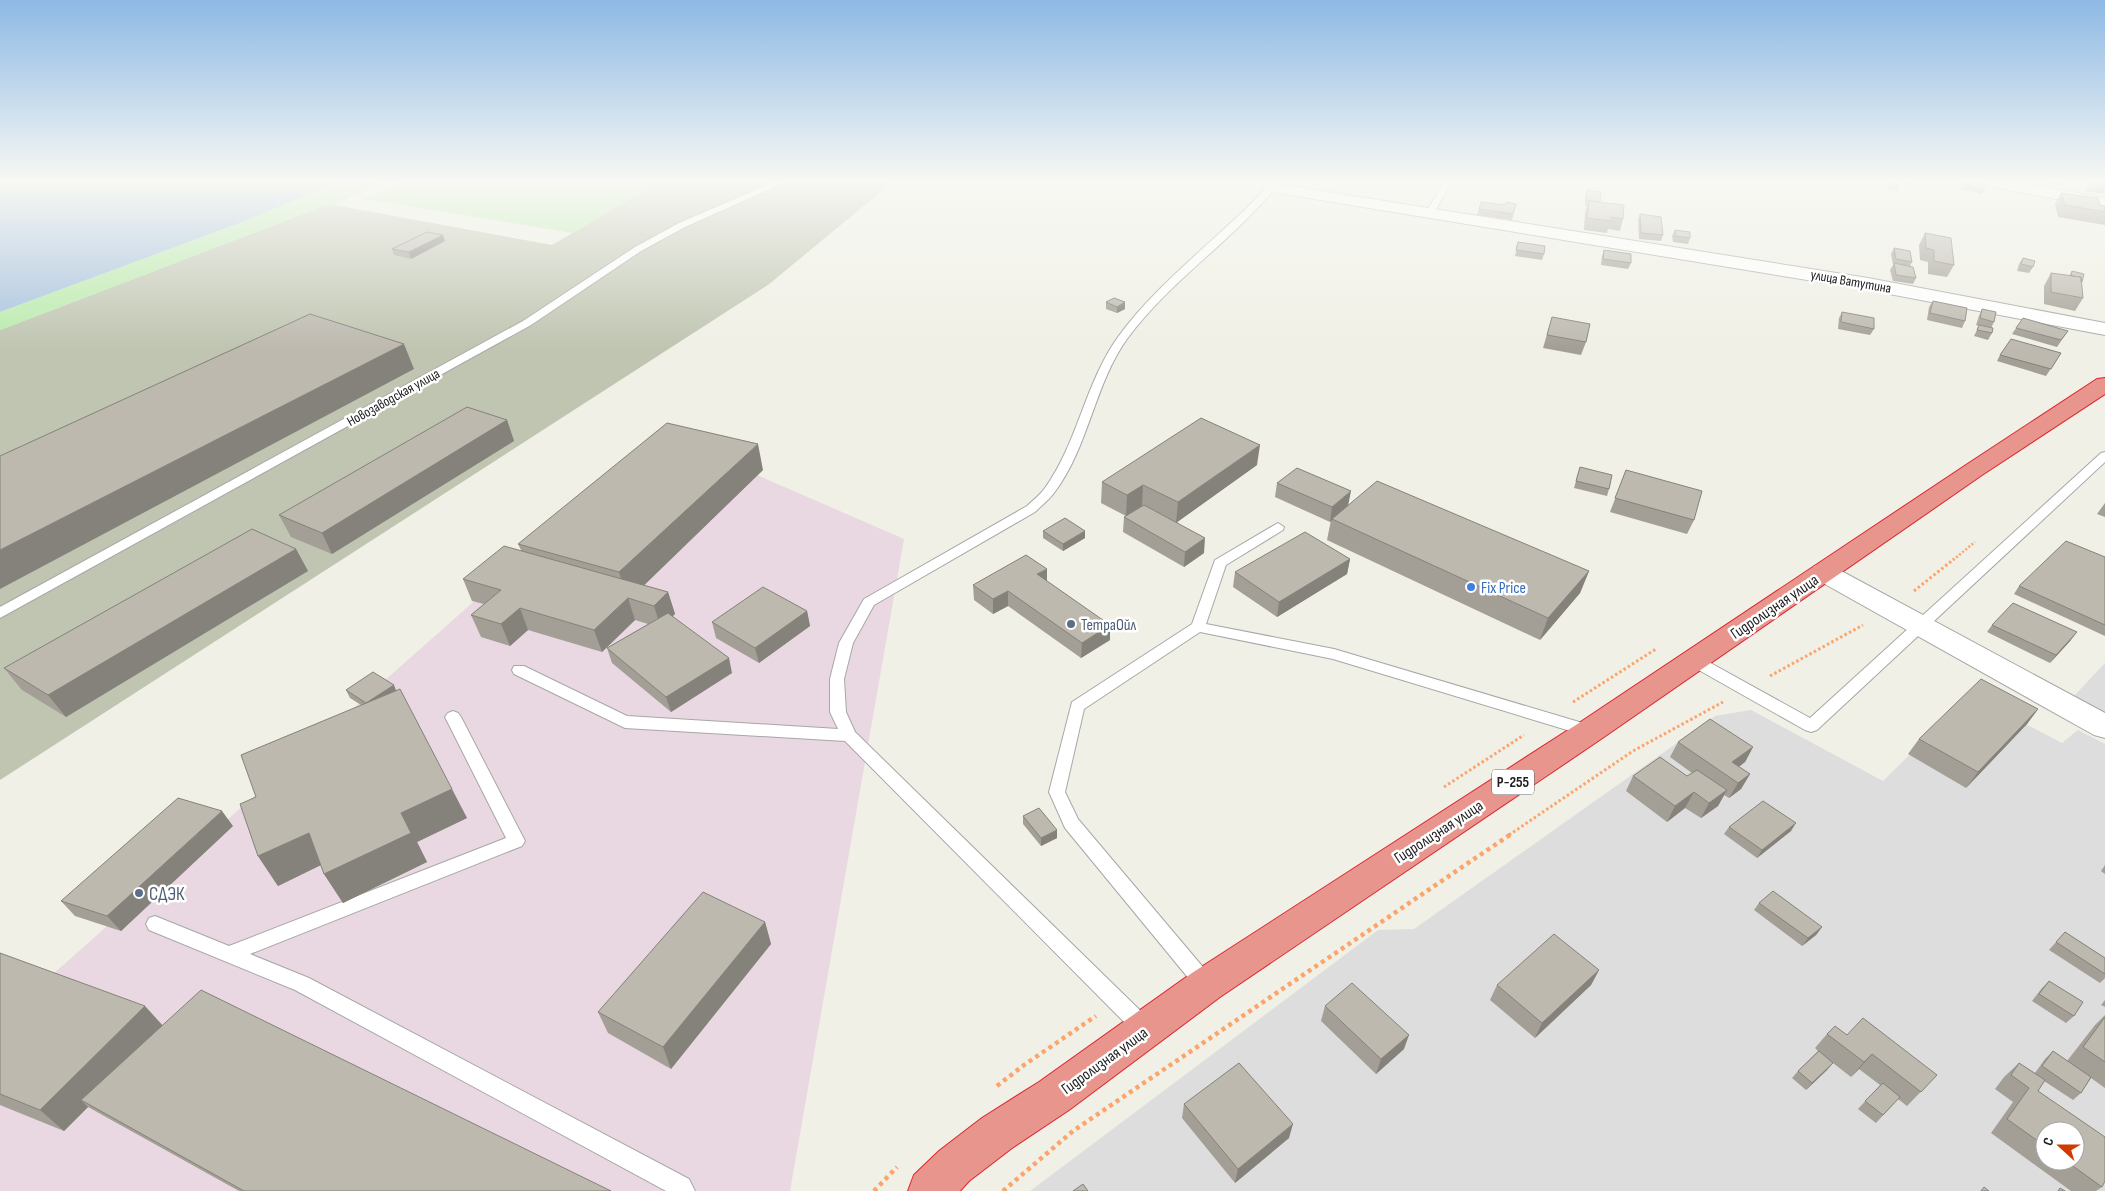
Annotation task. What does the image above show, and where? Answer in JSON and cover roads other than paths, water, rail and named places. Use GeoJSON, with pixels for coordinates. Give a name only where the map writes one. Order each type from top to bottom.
{"type":"FeatureCollection","features":[{"type":"Feature","properties":{"kind":"highway","name":"Гидролизная улица"},"geometry":{"type":"LineString","coordinates":[[930,1191],[954,1166],[997,1133],[1054,1096],[1206,984],[1590,730],[2105,384]]}},
{"type":"Feature","properties":{"kind":"street","name":"улица Ватутина"},"geometry":{"type":"LineString","coordinates":[[1571,237],[1868,284],[2105,329]]}},
{"type":"Feature","properties":{"kind":"street"},"geometry":{"type":"LineString","coordinates":[[1823,572],[2105,727]]}},
{"type":"Feature","properties":{"kind":"lane","name":"Новозаводская улица"},"geometry":{"type":"LineString","coordinates":[[0,613],[527,323],[638,249],[661,237]]}},
{"type":"Feature","properties":{"kind":"lane"},"geometry":{"type":"LineString","coordinates":[[1146,1030],[849,736],[838,712],[837,678],[846,642],[869,602],[1031,509],[1051,489],[1063,468],[1106,366],[1123,338],[1156,300],[1221,237]]}},
{"type":"Feature","properties":{"kind":"lane"},"geometry":{"type":"LineString","coordinates":[[1694,660],[1811,726],[2104,458]]}},
{"type":"Feature","properties":{"kind":"lane"},"geometry":{"type":"LineString","coordinates":[[1206,984],[1071,823],[1057,792],[1077,706],[1198,627],[1220,563],[1278,527]]}},
{"type":"Feature","properties":{"kind":"lane"},"geometry":{"type":"LineString","coordinates":[[1198,627],[1334,654],[1590,730]]}},
{"type":"Feature","properties":{"kind":"lane"},"geometry":{"type":"LineString","coordinates":[[519,670],[625,722],[849,736]]}},
{"type":"Feature","properties":{"kind":"lane"},"geometry":{"type":"LineString","coordinates":[[229,954],[516,840],[453,717]]}},
{"type":"Feature","properties":{"kind":"lane"},"geometry":{"type":"LineString","coordinates":[[155,924],[302,984],[681,1186],[684,1191]]}},
{"type":"Feature","properties":{"kind":"water"},"geometry":{"type":"Polygon","coordinates":[[[0,237],[203,237],[0,312],[0,237]]]}},
{"type":"Feature","properties":{"kind":"place","name":"Fix Price"},"geometry":{"type":"Point","coordinates":[1471,587]}},
{"type":"Feature","properties":{"kind":"place","name":"ТетраОйл"},"geometry":{"type":"Point","coordinates":[1071,624]}},
{"type":"Feature","properties":{"kind":"place","name":"СДЭК"},"geometry":{"type":"Point","coordinates":[139,893]}}]}
